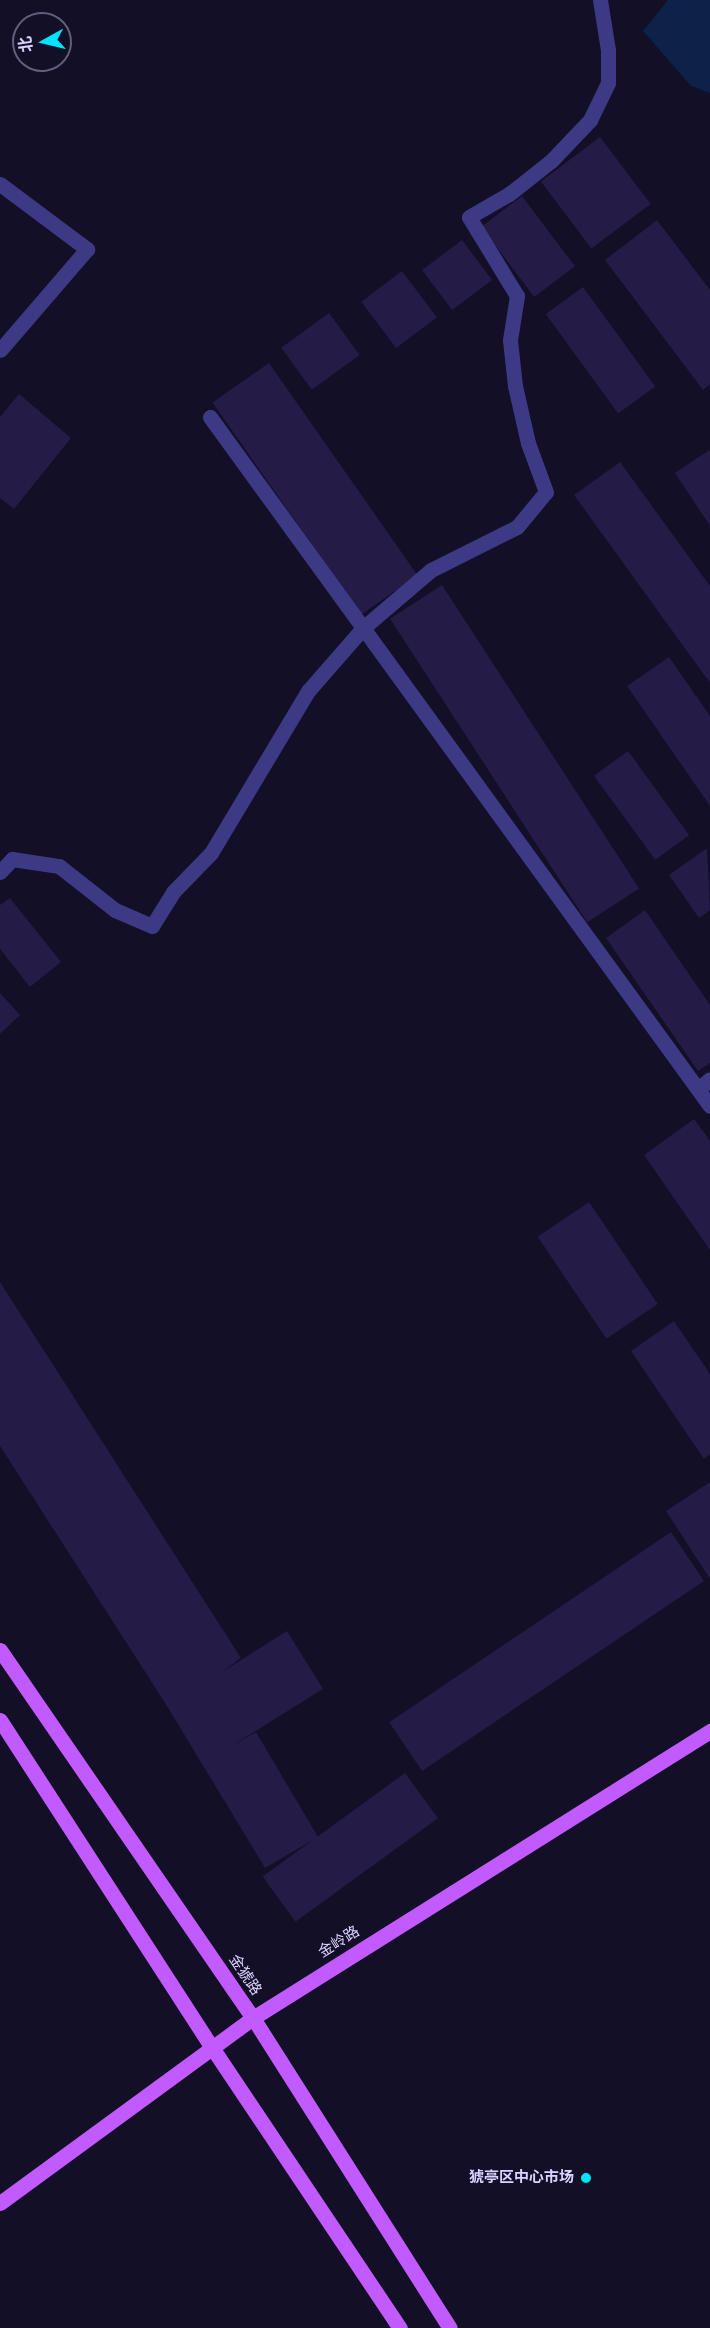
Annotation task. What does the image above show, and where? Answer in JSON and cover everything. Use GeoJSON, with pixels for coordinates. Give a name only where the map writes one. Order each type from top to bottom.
{"type":"FeatureCollection","features":[{"type":"Feature","properties":{"kind":"main road","name":"金猇路"},"geometry":{"type":"LineString","coordinates":[[0,1650],[252,2018],[450,2328]]}},
{"type":"Feature","properties":{"kind":"main road"},"geometry":{"type":"LineString","coordinates":[[0,1720],[213,2049],[400,2328]]}},
{"type":"Feature","properties":{"kind":"main road","name":"金岭路"},"geometry":{"type":"LineString","coordinates":[[0,2203],[213,2049],[252,2018],[710,1731]]}},
{"type":"Feature","properties":{"kind":"street"},"geometry":{"type":"LineString","coordinates":[[0,872],[12,859],[59,866],[115,910],[152,926],[174,892],[211,854],[308,691],[363,628],[432,570],[517,527],[546,492],[528,443],[515,386],[510,340],[517,296],[468,218],[509,194],[551,161],[590,120],[608,83],[609,50],[600,0]]}},
{"type":"Feature","properties":{"kind":"street"},"geometry":{"type":"LineString","coordinates":[[0,184],[87,249],[0,350]]}},
{"type":"Feature","properties":{"kind":"street"},"geometry":{"type":"LineString","coordinates":[[210,417],[363,628],[704,1084],[710,1106]]}},
{"type":"Feature","properties":{"kind":"water"},"geometry":{"type":"Polygon","coordinates":[[[668,0],[710,0],[710,93],[691,86],[643,31],[668,0]]]}},
{"type":"Feature","properties":{"kind":"building"},"geometry":{"type":"Polygon","coordinates":[[[600,137],[651,204],[591,249],[541,182],[600,137]]]}},
{"type":"Feature","properties":{"kind":"building"},"geometry":{"type":"Polygon","coordinates":[[[522,196],[575,266],[534,297],[481,227],[522,196]]]}},
{"type":"Feature","properties":{"kind":"building"},"geometry":{"type":"Polygon","coordinates":[[[657,220],[710,290],[710,384],[703,390],[605,260],[657,220]]]}},
{"type":"Feature","properties":{"kind":"building"},"geometry":{"type":"Polygon","coordinates":[[[462,240],[492,280],[452,310],[422,270],[462,240]]]}},
{"type":"Feature","properties":{"kind":"building"},"geometry":{"type":"Polygon","coordinates":[[[402,271],[437,317],[396,348],[361,302],[402,271]]]}},
{"type":"Feature","properties":{"kind":"building"},"geometry":{"type":"Polygon","coordinates":[[[583,287],[655,387],[618,414],[546,314],[583,287]]]}},
{"type":"Feature","properties":{"kind":"building"},"geometry":{"type":"Polygon","coordinates":[[[329,313],[360,355],[312,390],[281,348],[329,313]]]}},
{"type":"Feature","properties":{"kind":"building"},"geometry":{"type":"Polygon","coordinates":[[[269,363],[418,575],[361,615],[212,403],[269,363]]]}},
{"type":"Feature","properties":{"kind":"building"},"geometry":{"type":"Polygon","coordinates":[[[19,394],[71,438],[14,509],[0,498],[0,417],[19,394]]]}},
{"type":"Feature","properties":{"kind":"building"},"geometry":{"type":"Polygon","coordinates":[[[709,450],[710,452],[710,526],[675,473],[709,450]]]}},
{"type":"Feature","properties":{"kind":"building"},"geometry":{"type":"Polygon","coordinates":[[[620,462],[710,586],[710,683],[574,495],[620,462]]]}},
{"type":"Feature","properties":{"kind":"building"},"geometry":{"type":"Polygon","coordinates":[[[442,585],[639,889],[587,922],[390,619],[442,585]]]}},
{"type":"Feature","properties":{"kind":"building"},"geometry":{"type":"Polygon","coordinates":[[[669,657],[710,716],[710,806],[627,686],[669,657]]]}},
{"type":"Feature","properties":{"kind":"building"},"geometry":{"type":"Polygon","coordinates":[[[628,751],[689,835],[655,860],[594,776],[628,751]]]}},
{"type":"Feature","properties":{"kind":"building"},"geometry":{"type":"Polygon","coordinates":[[[707,848],[710,910],[699,918],[669,875],[707,848]]]}},
{"type":"Feature","properties":{"kind":"building"},"geometry":{"type":"Polygon","coordinates":[[[10,898],[61,962],[30,987],[0,949],[0,905],[10,898]]]}},
{"type":"Feature","properties":{"kind":"building"},"geometry":{"type":"Polygon","coordinates":[[[645,910],[710,1005],[710,1063],[698,1071],[606,938],[645,910]]]}},
{"type":"Feature","properties":{"kind":"building"},"geometry":{"type":"Polygon","coordinates":[[[0,993],[20,1015],[0,1034],[0,993]]]}},
{"type":"Feature","properties":{"kind":"building"},"geometry":{"type":"Polygon","coordinates":[[[694,1119],[710,1141],[710,1250],[644,1155],[694,1119]]]}},
{"type":"Feature","properties":{"kind":"building"},"geometry":{"type":"Polygon","coordinates":[[[589,1202],[658,1304],[606,1339],[538,1237],[589,1202]]]}},
{"type":"Feature","properties":{"kind":"building"},"geometry":{"type":"Polygon","coordinates":[[[0,1282],[241,1658],[222,1672],[287,1631],[323,1689],[230,1747],[256,1732],[318,1837],[265,1868],[167,1706],[0,1446],[0,1282]]]}},
{"type":"Feature","properties":{"kind":"building"},"geometry":{"type":"Polygon","coordinates":[[[674,1321],[710,1374],[710,1454],[704,1459],[631,1351],[674,1321]]]}},
{"type":"Feature","properties":{"kind":"building"},"geometry":{"type":"Polygon","coordinates":[[[710,1482],[710,1579],[666,1511],[710,1482]]]}},
{"type":"Feature","properties":{"kind":"building"},"geometry":{"type":"Polygon","coordinates":[[[671,1532],[704,1581],[422,1771],[389,1722],[671,1532]]]}},
{"type":"Feature","properties":{"kind":"building"},"geometry":{"type":"Polygon","coordinates":[[[405,1773],[438,1818],[296,1922],[263,1876],[405,1773]]]}},
{"type":"Feature","properties":{"kind":"place","name":"猇亭区中心市场"},"geometry":{"type":"Point","coordinates":[586,2178]}}]}
